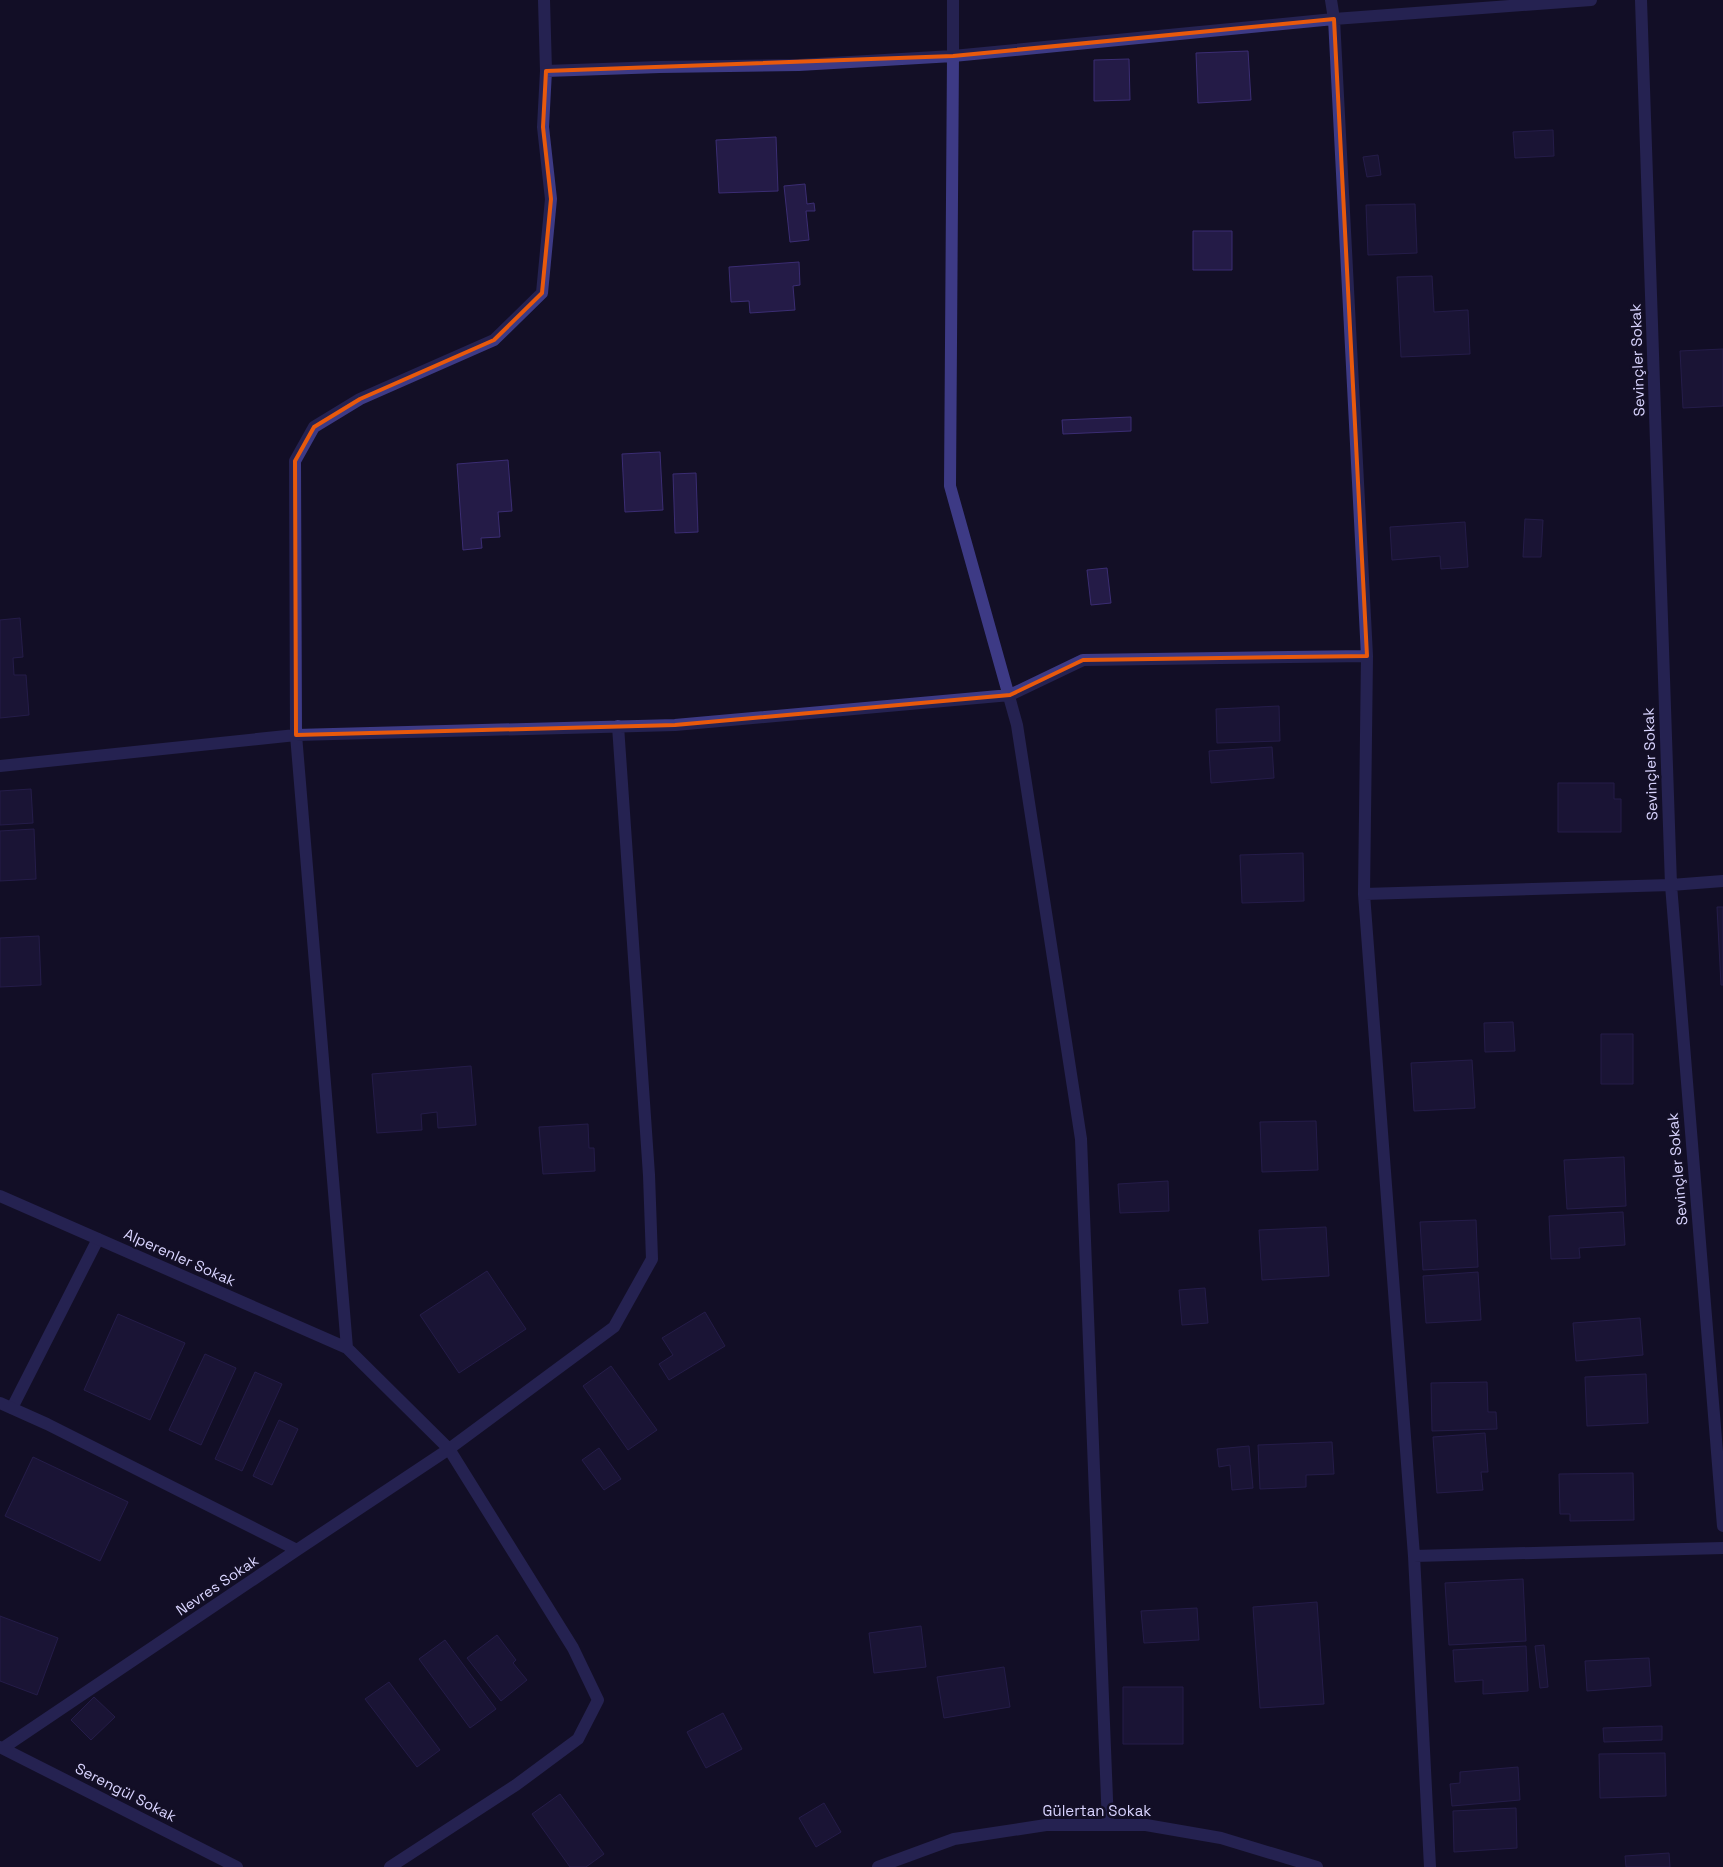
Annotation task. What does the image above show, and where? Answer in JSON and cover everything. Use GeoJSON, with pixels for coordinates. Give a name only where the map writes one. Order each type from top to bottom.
{"type":"FeatureCollection","features":[{"type":"Feature","properties":{"kind":"street"},"geometry":{"type":"LineString","coordinates":[[390,1867],[516,1785],[578,1739],[598,1700],[573,1648],[449,1449],[347,1348],[296,735],[295,461],[314,427],[360,399],[494,340],[542,293],[551,199],[542,127],[546,71],[544,0]]}},
{"type":"Feature","properties":{"kind":"street"},"geometry":{"type":"LineString","coordinates":[[954,0],[950,486],[1017,725],[1081,1138],[1108,1825]]}},
{"type":"Feature","properties":{"kind":"street"},"geometry":{"type":"LineString","coordinates":[[1331,0],[1334,20],[1367,656],[1364,894],[1414,1556],[1430,1867]]}},
{"type":"Feature","properties":{"kind":"street"},"geometry":{"type":"LineString","coordinates":[[546,71],[660,66],[799,65],[954,56],[1334,20],[1592,0]]}},
{"type":"Feature","properties":{"kind":"street","name":"Sevinçler Sokak"},"geometry":{"type":"LineString","coordinates":[[1641,0],[1670,885],[1723,1526]]}},
{"type":"Feature","properties":{"kind":"street"},"geometry":{"type":"LineString","coordinates":[[0,766],[296,735],[675,725],[1010,695],[1083,660],[1367,656]]}},
{"type":"Feature","properties":{"kind":"street","name":"Nevres Sokak"},"geometry":{"type":"LineString","coordinates":[[2,1748],[449,1449],[614,1327],[652,1259],[648,1165],[618,726]]}},
{"type":"Feature","properties":{"kind":"street"},"geometry":{"type":"LineString","coordinates":[[1364,894],[1670,885],[1723,881]]}},
{"type":"Feature","properties":{"kind":"street","name":"Alperenler Sokak"},"geometry":{"type":"LineString","coordinates":[[0,1196],[347,1348]]}},
{"type":"Feature","properties":{"kind":"street"},"geometry":{"type":"LineString","coordinates":[[12,1408],[98,1239]]}},
{"type":"Feature","properties":{"kind":"street"},"geometry":{"type":"LineString","coordinates":[[0,1403],[46,1424],[297,1550]]}},
{"type":"Feature","properties":{"kind":"street"},"geometry":{"type":"LineString","coordinates":[[1414,1556],[1723,1548]]}},
{"type":"Feature","properties":{"kind":"street","name":"Serengül Sokak"},"geometry":{"type":"LineString","coordinates":[[2,1748],[237,1867]]}},
{"type":"Feature","properties":{"kind":"street","name":"Gülertan Sokak"},"geometry":{"type":"LineString","coordinates":[[878,1867],[954,1840],[1046,1825],[1146,1825],[1220,1838],[1317,1867]]}},
{"type":"Feature","properties":{"kind":"highlighted area"},"geometry":{"type":"Polygon","coordinates":[[[1334,19],[1367,656],[1083,660],[1010,695],[675,725],[296,735],[295,461],[314,427],[360,399],[494,340],[542,293],[551,199],[543,127],[546,71],[953,56],[1334,19]]]}},
{"type":"Feature","properties":{"kind":"building"},"geometry":{"type":"Polygon","coordinates":[[[1248,51],[1251,100],[1198,103],[1196,53],[1248,51]]]}},
{"type":"Feature","properties":{"kind":"building"},"geometry":{"type":"Polygon","coordinates":[[[1129,59],[1130,100],[1094,101],[1094,60],[1129,59]]]}},
{"type":"Feature","properties":{"kind":"building"},"geometry":{"type":"Polygon","coordinates":[[[1553,130],[1554,156],[1515,158],[1513,132],[1553,130]]]}},
{"type":"Feature","properties":{"kind":"building"},"geometry":{"type":"Polygon","coordinates":[[[776,137],[778,191],[719,193],[716,140],[776,137]]]}},
{"type":"Feature","properties":{"kind":"building"},"geometry":{"type":"Polygon","coordinates":[[[1378,155],[1381,175],[1367,177],[1363,157],[1378,155]]]}},
{"type":"Feature","properties":{"kind":"building"},"geometry":{"type":"Polygon","coordinates":[[[805,184],[807,204],[814,203],[815,211],[806,211],[809,240],[790,242],[784,186],[805,184]]]}},
{"type":"Feature","properties":{"kind":"building"},"geometry":{"type":"Polygon","coordinates":[[[1415,204],[1417,253],[1368,255],[1366,205],[1415,204]]]}},
{"type":"Feature","properties":{"kind":"building"},"geometry":{"type":"Polygon","coordinates":[[[1193,231],[1232,231],[1232,270],[1193,270],[1193,231]]]}},
{"type":"Feature","properties":{"kind":"building"},"geometry":{"type":"Polygon","coordinates":[[[799,262],[800,285],[793,286],[795,310],[750,313],[749,301],[731,302],[729,267],[799,262]]]}},
{"type":"Feature","properties":{"kind":"building"},"geometry":{"type":"Polygon","coordinates":[[[1432,276],[1434,312],[1468,310],[1470,354],[1401,357],[1397,277],[1432,276]]]}},
{"type":"Feature","properties":{"kind":"building"},"geometry":{"type":"Polygon","coordinates":[[[1723,349],[1723,406],[1683,408],[1680,351],[1723,349]]]}},
{"type":"Feature","properties":{"kind":"building"},"geometry":{"type":"Polygon","coordinates":[[[1131,417],[1131,431],[1063,434],[1062,420],[1131,417]]]}},
{"type":"Feature","properties":{"kind":"building"},"geometry":{"type":"Polygon","coordinates":[[[660,452],[663,510],[625,512],[622,454],[660,452]]]}},
{"type":"Feature","properties":{"kind":"building"},"geometry":{"type":"Polygon","coordinates":[[[508,460],[512,511],[498,512],[500,537],[481,538],[482,548],[463,550],[457,464],[508,460]]]}},
{"type":"Feature","properties":{"kind":"building"},"geometry":{"type":"Polygon","coordinates":[[[696,473],[698,532],[675,533],[673,474],[696,473]]]}},
{"type":"Feature","properties":{"kind":"building"},"geometry":{"type":"Polygon","coordinates":[[[1525,519],[1543,520],[1541,557],[1523,557],[1525,519]]]}},
{"type":"Feature","properties":{"kind":"building"},"geometry":{"type":"Polygon","coordinates":[[[1465,522],[1468,567],[1441,569],[1440,556],[1392,560],[1390,527],[1465,522]]]}},
{"type":"Feature","properties":{"kind":"building"},"geometry":{"type":"Polygon","coordinates":[[[1107,568],[1111,603],[1091,605],[1087,570],[1107,568]]]}},
{"type":"Feature","properties":{"kind":"building"},"geometry":{"type":"Polygon","coordinates":[[[20,618],[23,657],[13,658],[14,675],[26,675],[29,715],[0,718],[0,620],[20,618]]]}},
{"type":"Feature","properties":{"kind":"building"},"geometry":{"type":"Polygon","coordinates":[[[1279,706],[1280,741],[1217,743],[1216,709],[1279,706]]]}},
{"type":"Feature","properties":{"kind":"building"},"geometry":{"type":"Polygon","coordinates":[[[1272,747],[1274,778],[1211,783],[1209,751],[1272,747]]]}},
{"type":"Feature","properties":{"kind":"building"},"geometry":{"type":"Polygon","coordinates":[[[1558,783],[1614,783],[1614,799],[1621,799],[1621,832],[1558,832],[1558,783]]]}},
{"type":"Feature","properties":{"kind":"building"},"geometry":{"type":"Polygon","coordinates":[[[31,789],[33,823],[0,825],[0,791],[31,789]]]}},
{"type":"Feature","properties":{"kind":"building"},"geometry":{"type":"Polygon","coordinates":[[[34,829],[36,879],[0,881],[0,831],[34,829]]]}},
{"type":"Feature","properties":{"kind":"building"},"geometry":{"type":"Polygon","coordinates":[[[1303,853],[1304,901],[1242,903],[1240,855],[1303,853]]]}},
{"type":"Feature","properties":{"kind":"building"},"geometry":{"type":"Polygon","coordinates":[[[1717,907],[1723,907],[1723,985],[1721,985],[1717,907]]]}},
{"type":"Feature","properties":{"kind":"building"},"geometry":{"type":"Polygon","coordinates":[[[39,936],[41,985],[0,987],[0,938],[39,936]]]}},
{"type":"Feature","properties":{"kind":"building"},"geometry":{"type":"Polygon","coordinates":[[[1513,1022],[1515,1051],[1485,1052],[1484,1023],[1513,1022]]]}},
{"type":"Feature","properties":{"kind":"building"},"geometry":{"type":"Polygon","coordinates":[[[1601,1034],[1633,1034],[1633,1084],[1601,1084],[1601,1034]]]}},
{"type":"Feature","properties":{"kind":"building"},"geometry":{"type":"Polygon","coordinates":[[[1472,1060],[1475,1108],[1414,1111],[1411,1063],[1472,1060]]]}},
{"type":"Feature","properties":{"kind":"building"},"geometry":{"type":"Polygon","coordinates":[[[471,1066],[476,1125],[438,1128],[437,1112],[421,1114],[422,1130],[377,1133],[372,1074],[471,1066]]]}},
{"type":"Feature","properties":{"kind":"building"},"geometry":{"type":"Polygon","coordinates":[[[1316,1121],[1318,1170],[1262,1172],[1260,1122],[1316,1121]]]}},
{"type":"Feature","properties":{"kind":"building"},"geometry":{"type":"Polygon","coordinates":[[[588,1124],[589,1148],[594,1148],[595,1171],[543,1174],[539,1127],[588,1124]]]}},
{"type":"Feature","properties":{"kind":"building"},"geometry":{"type":"Polygon","coordinates":[[[1624,1157],[1626,1206],[1567,1209],[1564,1160],[1624,1157]]]}},
{"type":"Feature","properties":{"kind":"building"},"geometry":{"type":"Polygon","coordinates":[[[1168,1181],[1169,1211],[1120,1213],[1118,1184],[1168,1181]]]}},
{"type":"Feature","properties":{"kind":"building"},"geometry":{"type":"Polygon","coordinates":[[[1623,1212],[1625,1245],[1579,1248],[1580,1258],[1551,1259],[1549,1216],[1623,1212]]]}},
{"type":"Feature","properties":{"kind":"building"},"geometry":{"type":"Polygon","coordinates":[[[1476,1220],[1478,1267],[1423,1270],[1420,1222],[1476,1220]]]}},
{"type":"Feature","properties":{"kind":"building"},"geometry":{"type":"Polygon","coordinates":[[[1326,1227],[1329,1276],[1262,1280],[1259,1230],[1326,1227]]]}},
{"type":"Feature","properties":{"kind":"building"},"geometry":{"type":"Polygon","coordinates":[[[487,1271],[526,1329],[459,1373],[420,1315],[487,1271]]]}},
{"type":"Feature","properties":{"kind":"building"},"geometry":{"type":"Polygon","coordinates":[[[1478,1272],[1481,1320],[1426,1323],[1423,1276],[1478,1272]]]}},
{"type":"Feature","properties":{"kind":"building"},"geometry":{"type":"Polygon","coordinates":[[[1205,1288],[1208,1323],[1182,1325],[1179,1290],[1205,1288]]]}},
{"type":"Feature","properties":{"kind":"building"},"geometry":{"type":"Polygon","coordinates":[[[705,1312],[725,1346],[669,1380],[659,1364],[673,1355],[662,1338],[705,1312]]]}},
{"type":"Feature","properties":{"kind":"building"},"geometry":{"type":"Polygon","coordinates":[[[118,1314],[185,1343],[150,1420],[84,1390],[118,1314]]]}},
{"type":"Feature","properties":{"kind":"building"},"geometry":{"type":"Polygon","coordinates":[[[1640,1318],[1643,1355],[1576,1361],[1573,1323],[1640,1318]]]}},
{"type":"Feature","properties":{"kind":"building"},"geometry":{"type":"Polygon","coordinates":[[[205,1354],[236,1368],[201,1445],[169,1430],[205,1354]]]}},
{"type":"Feature","properties":{"kind":"building"},"geometry":{"type":"Polygon","coordinates":[[[611,1366],[657,1430],[628,1450],[583,1386],[611,1366]]]}},
{"type":"Feature","properties":{"kind":"building"},"geometry":{"type":"Polygon","coordinates":[[[255,1372],[282,1384],[242,1471],[215,1459],[255,1372]]]}},
{"type":"Feature","properties":{"kind":"building"},"geometry":{"type":"Polygon","coordinates":[[[1646,1374],[1648,1423],[1587,1426],[1585,1377],[1646,1374]]]}},
{"type":"Feature","properties":{"kind":"building"},"geometry":{"type":"Polygon","coordinates":[[[1487,1382],[1488,1412],[1496,1412],[1497,1429],[1432,1431],[1431,1383],[1487,1382]]]}},
{"type":"Feature","properties":{"kind":"building"},"geometry":{"type":"Polygon","coordinates":[[[279,1420],[298,1429],[272,1485],[253,1476],[279,1420]]]}},
{"type":"Feature","properties":{"kind":"building"},"geometry":{"type":"Polygon","coordinates":[[[1485,1433],[1488,1472],[1481,1472],[1483,1490],[1437,1493],[1433,1437],[1485,1433]]]}},
{"type":"Feature","properties":{"kind":"building"},"geometry":{"type":"Polygon","coordinates":[[[1332,1442],[1334,1474],[1306,1475],[1306,1487],[1260,1489],[1258,1445],[1332,1442]]]}},
{"type":"Feature","properties":{"kind":"building"},"geometry":{"type":"Polygon","coordinates":[[[1249,1446],[1253,1488],[1232,1490],[1230,1465],[1219,1467],[1217,1449],[1249,1446]]]}},
{"type":"Feature","properties":{"kind":"building"},"geometry":{"type":"Polygon","coordinates":[[[599,1448],[621,1479],[604,1490],[582,1460],[599,1448]]]}},
{"type":"Feature","properties":{"kind":"building"},"geometry":{"type":"Polygon","coordinates":[[[33,1457],[128,1502],[100,1561],[5,1516],[33,1457]]]}},
{"type":"Feature","properties":{"kind":"building"},"geometry":{"type":"Polygon","coordinates":[[[1633,1473],[1634,1520],[1570,1521],[1570,1514],[1560,1514],[1559,1474],[1633,1473]]]}},
{"type":"Feature","properties":{"kind":"building"},"geometry":{"type":"Polygon","coordinates":[[[1523,1579],[1526,1641],[1449,1645],[1445,1583],[1523,1579]]]}},
{"type":"Feature","properties":{"kind":"building"},"geometry":{"type":"Polygon","coordinates":[[[1317,1602],[1324,1704],[1260,1708],[1253,1607],[1317,1602]]]}},
{"type":"Feature","properties":{"kind":"building"},"geometry":{"type":"Polygon","coordinates":[[[1197,1608],[1199,1640],[1144,1643],[1141,1611],[1197,1608]]]}},
{"type":"Feature","properties":{"kind":"building"},"geometry":{"type":"Polygon","coordinates":[[[0,1616],[58,1638],[37,1695],[0,1681],[0,1616]]]}},
{"type":"Feature","properties":{"kind":"building"},"geometry":{"type":"Polygon","coordinates":[[[921,1626],[926,1667],[874,1673],[869,1633],[921,1626]]]}},
{"type":"Feature","properties":{"kind":"building"},"geometry":{"type":"Polygon","coordinates":[[[497,1635],[516,1660],[513,1663],[527,1680],[501,1701],[467,1658],[497,1635]]]}},
{"type":"Feature","properties":{"kind":"building"},"geometry":{"type":"Polygon","coordinates":[[[445,1640],[496,1709],[470,1728],[419,1659],[445,1640]]]}},
{"type":"Feature","properties":{"kind":"building"},"geometry":{"type":"Polygon","coordinates":[[[1544,1645],[1548,1687],[1540,1688],[1535,1646],[1544,1645]]]}},
{"type":"Feature","properties":{"kind":"building"},"geometry":{"type":"Polygon","coordinates":[[[1526,1646],[1528,1691],[1483,1694],[1483,1680],[1455,1682],[1453,1650],[1526,1646]]]}},
{"type":"Feature","properties":{"kind":"building"},"geometry":{"type":"Polygon","coordinates":[[[1649,1658],[1651,1686],[1587,1691],[1585,1661],[1649,1658]]]}},
{"type":"Feature","properties":{"kind":"building"},"geometry":{"type":"Polygon","coordinates":[[[1004,1667],[1010,1707],[944,1718],[937,1677],[1004,1667]]]}},
{"type":"Feature","properties":{"kind":"building"},"geometry":{"type":"Polygon","coordinates":[[[389,1682],[440,1750],[417,1767],[365,1699],[389,1682]]]}},
{"type":"Feature","properties":{"kind":"building"},"geometry":{"type":"Polygon","coordinates":[[[1123,1687],[1183,1687],[1183,1744],[1123,1744],[1123,1687]]]}},
{"type":"Feature","properties":{"kind":"building"},"geometry":{"type":"Polygon","coordinates":[[[94,1697],[115,1717],[91,1740],[71,1720],[94,1697]]]}},
{"type":"Feature","properties":{"kind":"building"},"geometry":{"type":"Polygon","coordinates":[[[723,1713],[742,1749],[706,1768],[687,1732],[723,1713]]]}},
{"type":"Feature","properties":{"kind":"building"},"geometry":{"type":"Polygon","coordinates":[[[1662,1726],[1662,1740],[1604,1742],[1603,1728],[1662,1726]]]}},
{"type":"Feature","properties":{"kind":"building"},"geometry":{"type":"Polygon","coordinates":[[[1665,1753],[1666,1796],[1600,1798],[1599,1754],[1665,1753]]]}},
{"type":"Feature","properties":{"kind":"building"},"geometry":{"type":"Polygon","coordinates":[[[1518,1767],[1520,1800],[1452,1806],[1450,1784],[1460,1783],[1460,1772],[1518,1767]]]}},
{"type":"Feature","properties":{"kind":"building"},"geometry":{"type":"Polygon","coordinates":[[[560,1794],[604,1854],[586,1867],[570,1867],[532,1814],[560,1794]]]}},
{"type":"Feature","properties":{"kind":"building"},"geometry":{"type":"Polygon","coordinates":[[[824,1803],[841,1832],[816,1847],[799,1818],[824,1803]]]}},
{"type":"Feature","properties":{"kind":"building"},"geometry":{"type":"Polygon","coordinates":[[[1516,1808],[1517,1848],[1454,1852],[1453,1811],[1516,1808]]]}},
{"type":"Feature","properties":{"kind":"building"},"geometry":{"type":"Polygon","coordinates":[[[1669,1853],[1670,1867],[1626,1867],[1625,1856],[1669,1853]]]}}]}
